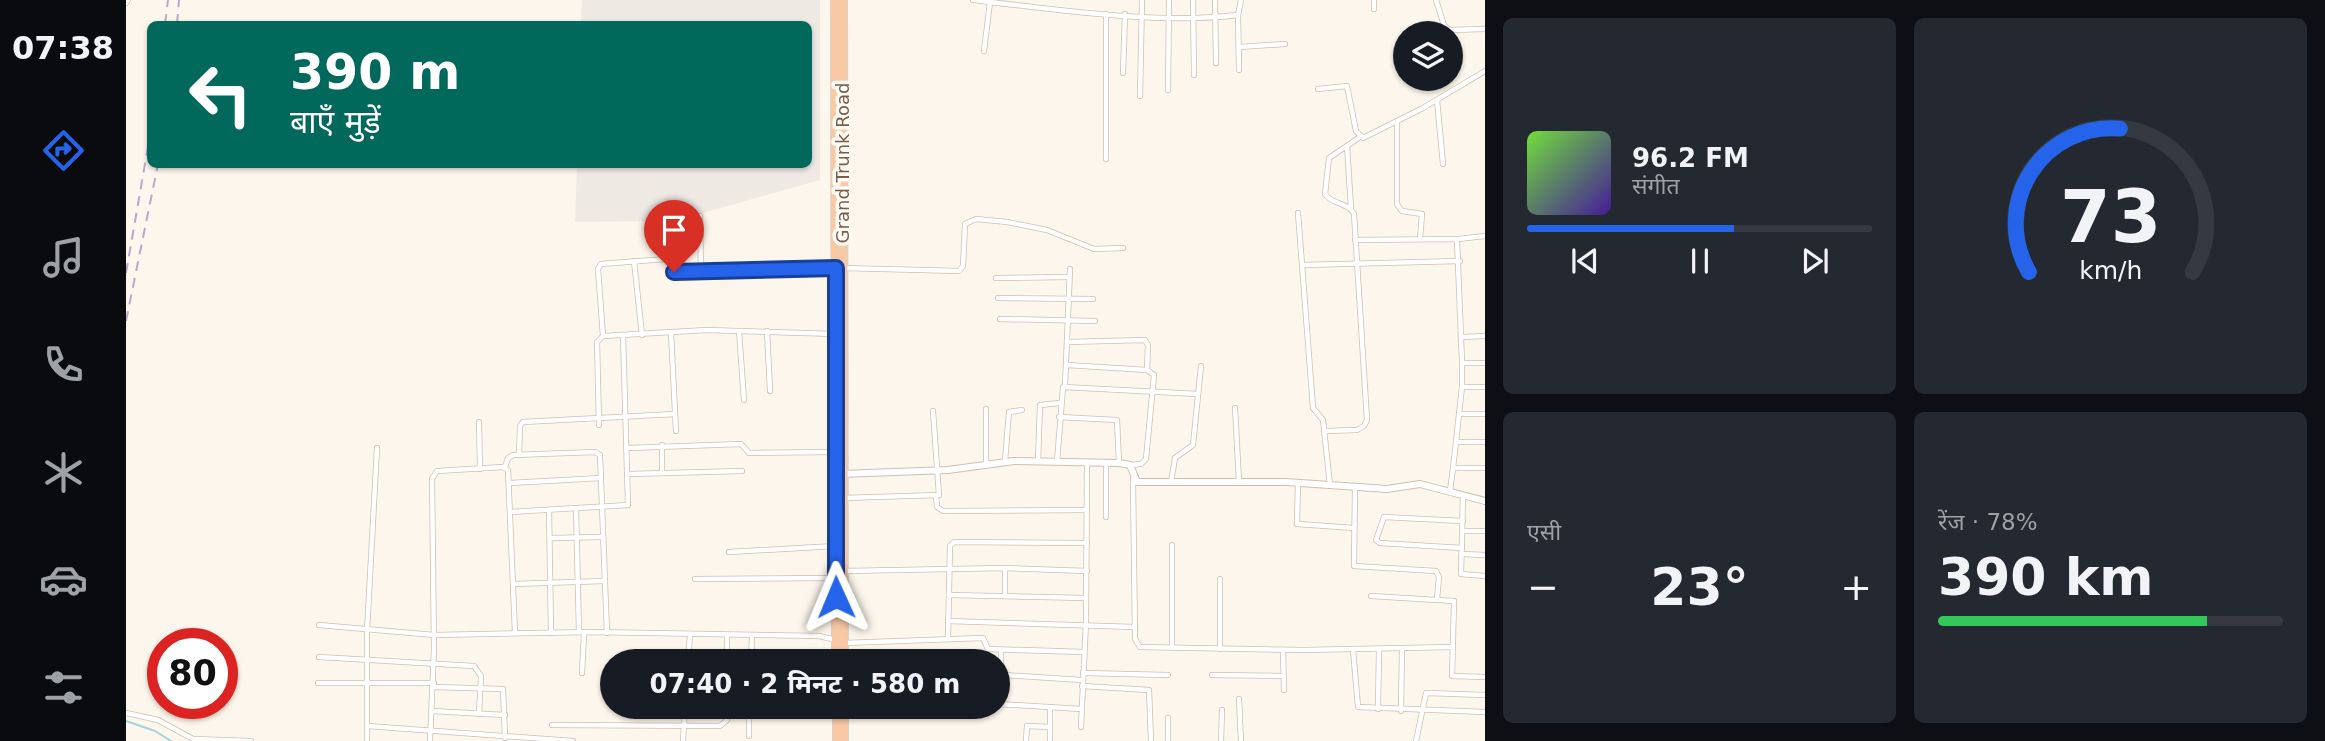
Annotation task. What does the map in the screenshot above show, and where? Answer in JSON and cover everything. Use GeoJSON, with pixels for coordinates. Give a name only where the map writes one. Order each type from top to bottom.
{"type":"FeatureCollection","features":[{"type":"Feature","properties":{"kind":"highway","name":"Grand Trunk Road"},"geometry":{"type":"LineString","coordinates":[[835,0],[839,257],[836,578],[842,649]]}},
{"type":"Feature","properties":{"kind":"highway","name":"Grand Trunk Road"},"geometry":{"type":"LineString","coordinates":[[839,257],[843,0]]}},
{"type":"Feature","properties":{"kind":"highway","name":"Grand Trunk Road"},"geometry":{"type":"LineString","coordinates":[[838,649],[843,571],[843,498],[836,452],[839,335]]}},
{"type":"Feature","properties":{"kind":"highway"},"geometry":{"type":"LineString","coordinates":[[837,719],[837,741]]}},
{"type":"Feature","properties":{"kind":"highway"},"geometry":{"type":"LineString","coordinates":[[844,719],[844,741]]}},
{"type":"Feature","properties":{"kind":"street"},"geometry":{"type":"LineString","coordinates":[[973,0],[1142,16],[1238,15]]}},
{"type":"Feature","properties":{"kind":"street"},"geometry":{"type":"LineString","coordinates":[[1140,96],[1142,0]]}},
{"type":"Feature","properties":{"kind":"street"},"geometry":{"type":"LineString","coordinates":[[1168,90],[1170,0]]}},
{"type":"Feature","properties":{"kind":"street"},"geometry":{"type":"LineString","coordinates":[[1193,0],[1194,75]]}},
{"type":"Feature","properties":{"kind":"street"},"geometry":{"type":"LineString","coordinates":[[1215,0],[1216,63]]}},
{"type":"Feature","properties":{"kind":"street"},"geometry":{"type":"LineString","coordinates":[[1240,69],[1238,15],[1241,0]]}},
{"type":"Feature","properties":{"kind":"street"},"geometry":{"type":"LineString","coordinates":[[1374,0],[1374,9]]}},
{"type":"Feature","properties":{"kind":"street"},"geometry":{"type":"LineString","coordinates":[[1436,0],[1444,25],[1449,30],[1485,29]]}},
{"type":"Feature","properties":{"kind":"street"},"geometry":{"type":"LineString","coordinates":[[984,51],[990,2]]}},
{"type":"Feature","properties":{"kind":"street"},"geometry":{"type":"LineString","coordinates":[[1106,13],[1106,159]]}},
{"type":"Feature","properties":{"kind":"street"},"geometry":{"type":"LineString","coordinates":[[1123,74],[1125,14]]}},
{"type":"Feature","properties":{"kind":"street"},"geometry":{"type":"LineString","coordinates":[[1240,47],[1285,44]]}},
{"type":"Feature","properties":{"kind":"street"},"geometry":{"type":"LineString","coordinates":[[1352,209],[1330,200],[1325,194],[1327,160],[1360,137],[1397,122],[1485,71]]}},
{"type":"Feature","properties":{"kind":"street"},"geometry":{"type":"LineString","coordinates":[[1318,89],[1347,86],[1354,123],[1360,137]]}},
{"type":"Feature","properties":{"kind":"street"},"geometry":{"type":"LineString","coordinates":[[1437,100],[1443,164]]}},
{"type":"Feature","properties":{"kind":"street"},"geometry":{"type":"LineString","coordinates":[[1397,122],[1397,204],[1402,211],[1422,212],[1420,239]]}},
{"type":"Feature","properties":{"kind":"street"},"geometry":{"type":"LineString","coordinates":[[1325,431],[1357,430],[1364,426],[1367,420],[1346,146]]}},
{"type":"Feature","properties":{"kind":"street"},"geometry":{"type":"LineString","coordinates":[[1298,213],[1313,408],[1323,420],[1330,485]]}},
{"type":"Feature","properties":{"kind":"street"},"geometry":{"type":"LineString","coordinates":[[699,216],[701,271]]}},
{"type":"Feature","properties":{"kind":"street"},"geometry":{"type":"LineString","coordinates":[[603,336],[599,266],[666,258],[674,272],[839,268],[959,271],[963,266],[964,229],[968,221],[976,219],[1047,230],[1094,250],[1123,248]]}},
{"type":"Feature","properties":{"kind":"street"},"geometry":{"type":"LineString","coordinates":[[1355,240],[1457,239],[1485,236]]}},
{"type":"Feature","properties":{"kind":"street"},"geometry":{"type":"LineString","coordinates":[[1450,491],[1462,387],[1460,261],[1457,239]]}},
{"type":"Feature","properties":{"kind":"street"},"geometry":{"type":"LineString","coordinates":[[634,261],[642,335]]}},
{"type":"Feature","properties":{"kind":"street"},"geometry":{"type":"LineString","coordinates":[[1302,265],[1460,261]]}},
{"type":"Feature","properties":{"kind":"street"},"geometry":{"type":"LineString","coordinates":[[1057,462],[1061,389],[1065,386],[1067,365],[1070,269]]}},
{"type":"Feature","properties":{"kind":"street"},"geometry":{"type":"LineString","coordinates":[[996,278],[1069,277]]}},
{"type":"Feature","properties":{"kind":"street"},"geometry":{"type":"LineString","coordinates":[[999,298],[1093,299]]}},
{"type":"Feature","properties":{"kind":"street"},"geometry":{"type":"LineString","coordinates":[[1000,320],[1095,321]]}},
{"type":"Feature","properties":{"kind":"street"},"geometry":{"type":"LineString","coordinates":[[599,422],[597,342],[603,336],[739,331],[839,335]]}},
{"type":"Feature","properties":{"kind":"street"},"geometry":{"type":"LineString","coordinates":[[739,331],[744,400]]}},
{"type":"Feature","properties":{"kind":"street"},"geometry":{"type":"LineString","coordinates":[[767,331],[770,391]]}},
{"type":"Feature","properties":{"kind":"street"},"geometry":{"type":"LineString","coordinates":[[671,333],[676,431]]}},
{"type":"Feature","properties":{"kind":"street"},"geometry":{"type":"LineString","coordinates":[[510,512],[628,505],[622,336]]}},
{"type":"Feature","properties":{"kind":"street"},"geometry":{"type":"LineString","coordinates":[[1462,337],[1485,337]]}},
{"type":"Feature","properties":{"kind":"street"},"geometry":{"type":"LineString","coordinates":[[1067,342],[1145,340],[1148,345],[1147,370]]}},
{"type":"Feature","properties":{"kind":"street"},"geometry":{"type":"LineString","coordinates":[[1462,363],[1485,363]]}},
{"type":"Feature","properties":{"kind":"street"},"geometry":{"type":"LineString","coordinates":[[839,474],[938,471],[1006,461],[1141,464],[1146,459],[1154,375],[1147,370],[1067,365]]}},
{"type":"Feature","properties":{"kind":"street"},"geometry":{"type":"LineString","coordinates":[[1171,482],[1175,458],[1193,445],[1201,366]]}},
{"type":"Feature","properties":{"kind":"street"},"geometry":{"type":"LineString","coordinates":[[1065,386],[1198,394]]}},
{"type":"Feature","properties":{"kind":"street"},"geometry":{"type":"LineString","coordinates":[[1462,387],[1485,387]]}},
{"type":"Feature","properties":{"kind":"street"},"geometry":{"type":"LineString","coordinates":[[1038,462],[1040,405],[1060,404]]}},
{"type":"Feature","properties":{"kind":"street"},"geometry":{"type":"LineString","coordinates":[[1235,408],[1238,482]]}},
{"type":"Feature","properties":{"kind":"street"},"geometry":{"type":"LineString","coordinates":[[986,409],[986,465]]}},
{"type":"Feature","properties":{"kind":"street"},"geometry":{"type":"LineString","coordinates":[[1006,461],[1009,412],[1022,410]]}},
{"type":"Feature","properties":{"kind":"street"},"geometry":{"type":"LineString","coordinates":[[843,498],[936,496],[940,492],[933,411]]}},
{"type":"Feature","properties":{"kind":"street"},"geometry":{"type":"LineString","coordinates":[[519,455],[520,426],[523,422],[599,422],[675,414]]}},
{"type":"Feature","properties":{"kind":"street"},"geometry":{"type":"LineString","coordinates":[[1459,414],[1485,414]]}},
{"type":"Feature","properties":{"kind":"street"},"geometry":{"type":"LineString","coordinates":[[1059,417],[1117,420],[1119,463]]}},
{"type":"Feature","properties":{"kind":"street"},"geometry":{"type":"LineString","coordinates":[[479,422],[480,469]]}},
{"type":"Feature","properties":{"kind":"street"},"geometry":{"type":"LineString","coordinates":[[1456,442],[1485,442]]}},
{"type":"Feature","properties":{"kind":"street"},"geometry":{"type":"LineString","coordinates":[[628,448],[741,444],[749,453],[836,452]]}},
{"type":"Feature","properties":{"kind":"street"},"geometry":{"type":"LineString","coordinates":[[662,445],[663,473]]}},
{"type":"Feature","properties":{"kind":"street"},"geometry":{"type":"LineString","coordinates":[[368,741],[367,631],[377,448]]}},
{"type":"Feature","properties":{"kind":"street"},"geometry":{"type":"LineString","coordinates":[[515,633],[510,483],[505,468],[508,458],[519,455],[598,452],[607,633]]}},
{"type":"Feature","properties":{"kind":"street"},"geometry":{"type":"LineString","coordinates":[[1081,727],[1087,598],[1087,462]]}},
{"type":"Feature","properties":{"kind":"street"},"geometry":{"type":"LineString","coordinates":[[1106,463],[1106,517]]}},
{"type":"Feature","properties":{"kind":"street"},"geometry":{"type":"LineString","coordinates":[[1130,465],[1133,479],[1135,627],[1136,643],[1140,647],[1283,650],[1402,650],[1452,647]]}},
{"type":"Feature","properties":{"kind":"street"},"geometry":{"type":"LineString","coordinates":[[430,741],[434,685],[433,475],[437,471],[505,468]]}},
{"type":"Feature","properties":{"kind":"street"},"geometry":{"type":"LineString","coordinates":[[1453,468],[1485,468]]}},
{"type":"Feature","properties":{"kind":"street"},"geometry":{"type":"LineString","coordinates":[[629,474],[743,471]]}},
{"type":"Feature","properties":{"kind":"street"},"geometry":{"type":"LineString","coordinates":[[510,483],[601,478]]}},
{"type":"Feature","properties":{"kind":"street"},"geometry":{"type":"LineString","coordinates":[[1133,479],[1137,482],[1298,483],[1387,489],[1420,484],[1485,501]]}},
{"type":"Feature","properties":{"kind":"street"},"geometry":{"type":"LineString","coordinates":[[1298,483],[1297,524],[1354,528]]}},
{"type":"Feature","properties":{"kind":"street"},"geometry":{"type":"LineString","coordinates":[[1355,488],[1355,567],[1436,571],[1439,577],[1437,599]]}},
{"type":"Feature","properties":{"kind":"street"},"geometry":{"type":"LineString","coordinates":[[1463,495],[1462,576],[1485,576]]}},
{"type":"Feature","properties":{"kind":"street"},"geometry":{"type":"LineString","coordinates":[[936,496],[937,507],[943,511],[1086,510]]}},
{"type":"Feature","properties":{"kind":"street"},"geometry":{"type":"LineString","coordinates":[[576,509],[582,673]]}},
{"type":"Feature","properties":{"kind":"street"},"geometry":{"type":"LineString","coordinates":[[549,510],[551,633]]}},
{"type":"Feature","properties":{"kind":"street"},"geometry":{"type":"LineString","coordinates":[[1463,521],[1384,517],[1376,540],[1380,543],[1485,555]]}},
{"type":"Feature","properties":{"kind":"street"},"geometry":{"type":"LineString","coordinates":[[1463,531],[1485,531]]}},
{"type":"Feature","properties":{"kind":"street"},"geometry":{"type":"LineString","coordinates":[[550,538],[603,537]]}},
{"type":"Feature","properties":{"kind":"street"},"geometry":{"type":"LineString","coordinates":[[948,638],[950,545],[957,541],[1087,543]]}},
{"type":"Feature","properties":{"kind":"street"},"geometry":{"type":"LineString","coordinates":[[1172,545],[1172,647]]}},
{"type":"Feature","properties":{"kind":"street"},"geometry":{"type":"LineString","coordinates":[[729,552],[836,546]]}},
{"type":"Feature","properties":{"kind":"street"},"geometry":{"type":"LineString","coordinates":[[843,571],[1005,568],[1087,570]]}},
{"type":"Feature","properties":{"kind":"street"},"geometry":{"type":"LineString","coordinates":[[1005,568],[1005,595]]}},
{"type":"Feature","properties":{"kind":"street"},"geometry":{"type":"LineString","coordinates":[[695,579],[836,578]]}},
{"type":"Feature","properties":{"kind":"street"},"geometry":{"type":"LineString","coordinates":[[1220,579],[1220,649]]}},
{"type":"Feature","properties":{"kind":"street"},"geometry":{"type":"LineString","coordinates":[[513,584],[605,581]]}},
{"type":"Feature","properties":{"kind":"street"},"geometry":{"type":"LineString","coordinates":[[949,594],[1087,598]]}},
{"type":"Feature","properties":{"kind":"street"},"geometry":{"type":"LineString","coordinates":[[1371,596],[1454,601],[1452,676],[1485,677]]}},
{"type":"Feature","properties":{"kind":"street"},"geometry":{"type":"LineString","coordinates":[[948,621],[1135,627]]}},
{"type":"Feature","properties":{"kind":"street"},"geometry":{"type":"LineString","coordinates":[[319,625],[434,635],[690,634],[819,636],[840,641],[983,638],[987,648],[994,649]]}},
{"type":"Feature","properties":{"kind":"street"},"geometry":{"type":"LineString","coordinates":[[689,649],[690,634]]}},
{"type":"Feature","properties":{"kind":"street"},"geometry":{"type":"LineString","coordinates":[[727,635],[727,649]]}},
{"type":"Feature","properties":{"kind":"street"},"geometry":{"type":"LineString","coordinates":[[751,636],[751,649]]}},
{"type":"Feature","properties":{"kind":"street"},"geometry":{"type":"LineString","coordinates":[[1353,649],[1356,705],[1401,711],[1485,712]]}},
{"type":"Feature","properties":{"kind":"street"},"geometry":{"type":"LineString","coordinates":[[1378,709],[1379,649]]}},
{"type":"Feature","properties":{"kind":"street"},"geometry":{"type":"LineString","coordinates":[[1010,650],[1084,652]]}},
{"type":"Feature","properties":{"kind":"street"},"geometry":{"type":"LineString","coordinates":[[1283,650],[1284,690]]}},
{"type":"Feature","properties":{"kind":"street"},"geometry":{"type":"LineString","coordinates":[[1401,711],[1402,650]]}},
{"type":"Feature","properties":{"kind":"street"},"geometry":{"type":"LineString","coordinates":[[319,657],[478,668],[481,688],[480,714]]}},
{"type":"Feature","properties":{"kind":"street"},"geometry":{"type":"LineString","coordinates":[[1083,673],[1168,675]]}},
{"type":"Feature","properties":{"kind":"street"},"geometry":{"type":"LineString","coordinates":[[1212,675],[1283,676]]}},
{"type":"Feature","properties":{"kind":"street"},"geometry":{"type":"LineString","coordinates":[[1010,676],[1149,690],[1151,741]]}},
{"type":"Feature","properties":{"kind":"street"},"geometry":{"type":"LineString","coordinates":[[318,683],[367,682],[503,689],[505,738]]}},
{"type":"Feature","properties":{"kind":"street"},"geometry":{"type":"LineString","coordinates":[[1416,741],[1424,696],[1428,693],[1485,695]]}},
{"type":"Feature","properties":{"kind":"street"},"geometry":{"type":"LineString","coordinates":[[1239,699],[1241,741]]}},
{"type":"Feature","properties":{"kind":"street"},"geometry":{"type":"LineString","coordinates":[[1010,705],[1081,709]]}},
{"type":"Feature","properties":{"kind":"street"},"geometry":{"type":"LineString","coordinates":[[1049,707],[1050,741]]}},
{"type":"Feature","properties":{"kind":"street"},"geometry":{"type":"LineString","coordinates":[[1222,710],[1222,741]]}},
{"type":"Feature","properties":{"kind":"street"},"geometry":{"type":"LineString","coordinates":[[432,711],[505,715]]}},
{"type":"Feature","properties":{"kind":"street"},"geometry":{"type":"LineString","coordinates":[[126,713],[158,720],[192,738],[251,741]]}},
{"type":"Feature","properties":{"kind":"street"},"geometry":{"type":"LineString","coordinates":[[1168,718],[1168,741]]}},
{"type":"Feature","properties":{"kind":"street"},"geometry":{"type":"LineString","coordinates":[[683,741],[684,719]]}},
{"type":"Feature","properties":{"kind":"street"},"geometry":{"type":"LineString","coordinates":[[552,725],[724,725],[727,719]]}},
{"type":"Feature","properties":{"kind":"street"},"geometry":{"type":"LineString","coordinates":[[749,736],[750,719]]}},
{"type":"Feature","properties":{"kind":"street"},"geometry":{"type":"LineString","coordinates":[[368,726],[573,741]]}},
{"type":"Feature","properties":{"kind":"street"},"geometry":{"type":"LineString","coordinates":[[1026,741],[1027,726],[1050,727]]}},
{"type":"Feature","properties":{"kind":"shaded area"},"geometry":{"type":"Polygon","coordinates":[[[582,0],[820,0],[820,180],[674,221],[575,222],[577,168],[812,168],[812,21],[581,21],[582,0]]]}},
{"type":"Feature","properties":{"kind":"waterway"},"geometry":{"type":"LineString","coordinates":[[126,721],[155,731],[171,741]]}},
{"type":"Feature","properties":{"kind":"railway"},"geometry":{"type":"LineString","coordinates":[[165,21],[168,0]]}},
{"type":"Feature","properties":{"kind":"railway"},"geometry":{"type":"LineString","coordinates":[[177,21],[179,0]]}},
{"type":"Feature","properties":{"kind":"railway"},"geometry":{"type":"LineString","coordinates":[[126,273],[147,152]]}},
{"type":"Feature","properties":{"kind":"railway"},"geometry":{"type":"LineString","coordinates":[[126,321],[157,168]]}},
{"type":"Feature","properties":{"kind":"route"},"geometry":{"type":"LineString","coordinates":[[674,272],[836,268],[836,597]]}}]}
